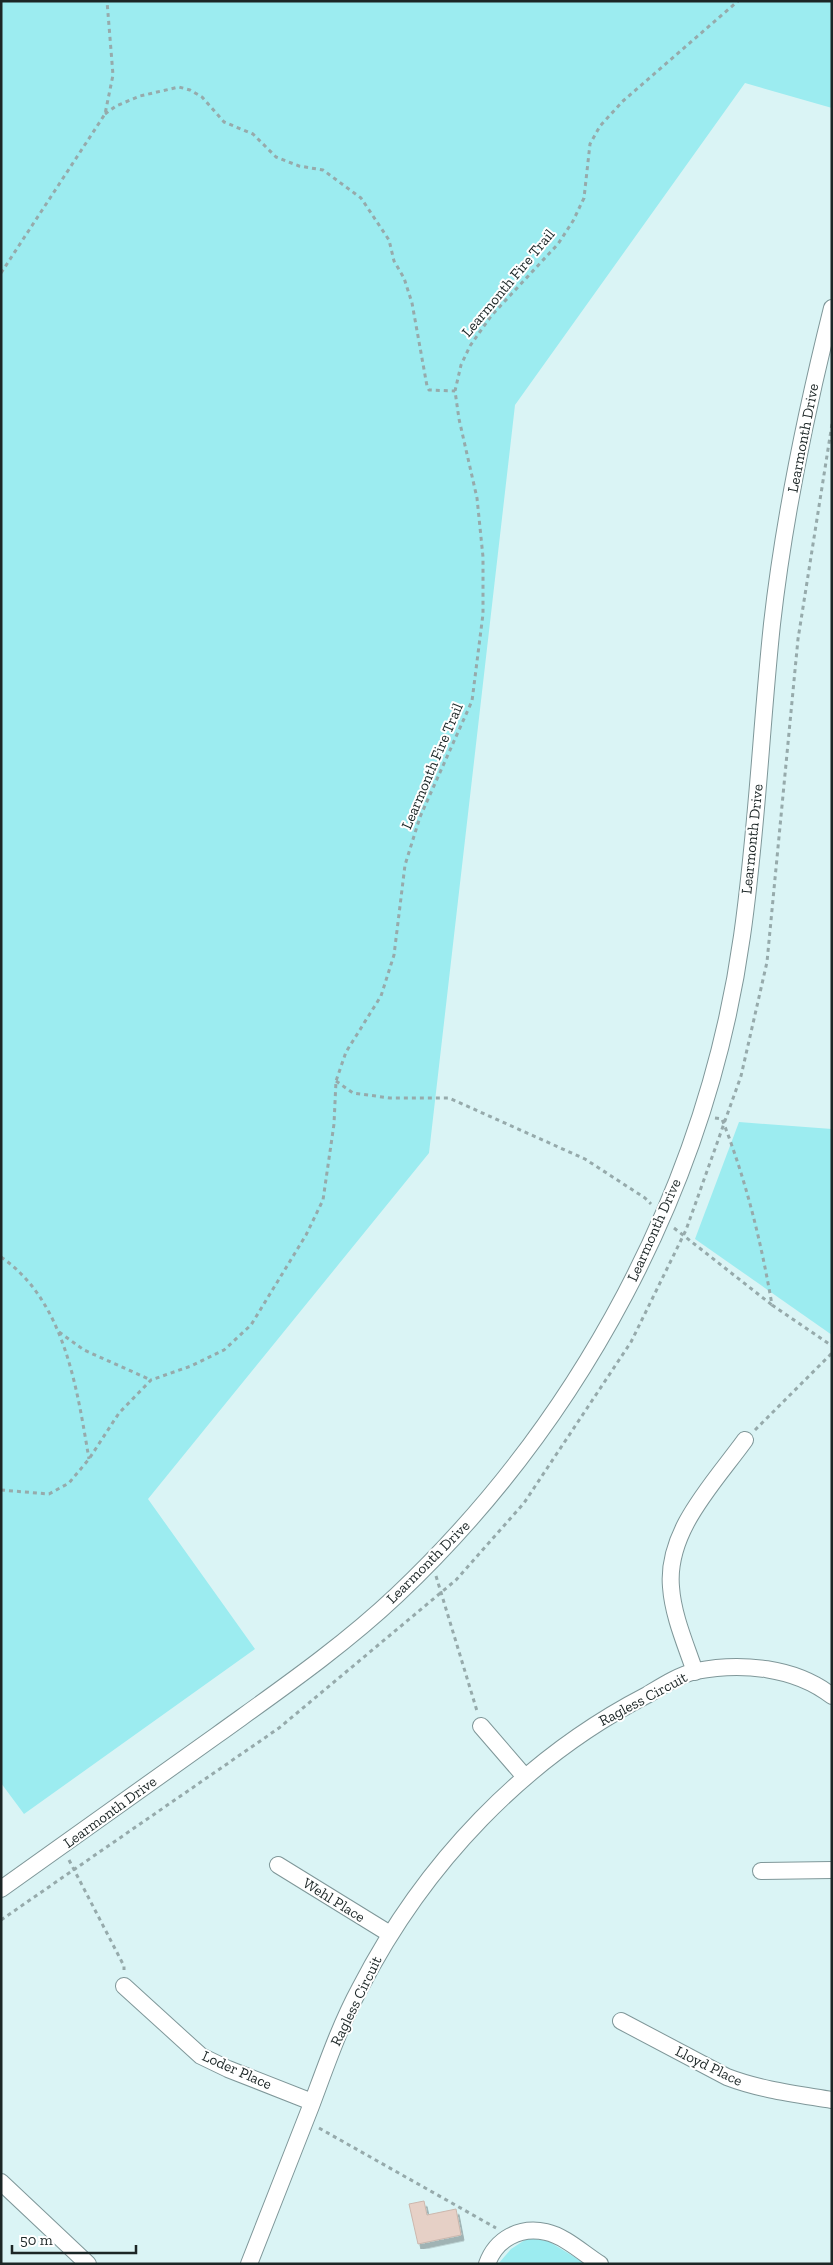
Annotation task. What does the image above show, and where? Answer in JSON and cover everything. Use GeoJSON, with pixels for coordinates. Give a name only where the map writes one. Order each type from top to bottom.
{"type":"FeatureCollection","features":[{"type":"Feature","properties":{"kind":"street","name":"Learmonth Drive"},"geometry":{"type":"LineString","coordinates":[[1,1890],[283,1688],[382,1608],[432,1561],[515,1466],[566,1394],[637,1273],[662,1215],[700,1114],[718,1056],[742,937],[780,560],[802,435],[832,308]]}},
{"type":"Feature","properties":{"kind":"street"},"geometry":{"type":"LineString","coordinates":[[695,1672],[671,1588],[675,1550],[692,1514],[744,1440]]}},
{"type":"Feature","properties":{"kind":"street","name":"Ragless Circuit"},"geometry":{"type":"LineString","coordinates":[[249,2264],[312,2102],[359,1989],[390,1934],[450,1852],[486,1813],[525,1777],[572,1740],[622,1707],[695,1672],[730,1667],[766,1669],[798,1678],[830,1692]]}},
{"type":"Feature","properties":{"kind":"street"},"geometry":{"type":"LineString","coordinates":[[481,1726],[525,1777]]}},
{"type":"Feature","properties":{"kind":"street","name":"Wehl Place"},"geometry":{"type":"LineString","coordinates":[[278,1865],[390,1934]]}},
{"type":"Feature","properties":{"kind":"street"},"geometry":{"type":"LineString","coordinates":[[761,1871],[832,1870]]}},
{"type":"Feature","properties":{"kind":"street","name":"Loder Place"},"geometry":{"type":"LineString","coordinates":[[124,1986],[201,2056],[228,2069],[312,2102]]}},
{"type":"Feature","properties":{"kind":"street","name":"Lloyd Place"},"geometry":{"type":"LineString","coordinates":[[621,2021],[727,2078],[774,2091],[832,2100]]}},
{"type":"Feature","properties":{"kind":"street"},"geometry":{"type":"LineString","coordinates":[[1,2182],[88,2264]]}},
{"type":"Feature","properties":{"kind":"street"},"geometry":{"type":"LineString","coordinates":[[487,2264],[498,2244],[510,2236],[525,2231],[547,2232],[600,2264]]}},
{"type":"Feature","properties":{"kind":"path"},"geometry":{"type":"LineString","coordinates":[[105,114],[113,75],[107,1]]}},
{"type":"Feature","properties":{"kind":"path","name":"Learmonth Fire Trail"},"geometry":{"type":"LineString","coordinates":[[1,1490],[49,1494],[69,1483],[89,1459],[119,1413],[151,1380],[191,1366],[224,1350],[251,1325],[306,1236],[322,1200],[334,1124],[336,1081],[346,1052],[381,996],[394,956],[405,865],[420,816],[472,702],[483,614],[483,557],[477,498],[458,419],[455,391],[461,366],[470,346],[491,316],[558,244],[573,221],[584,198],[590,144],[600,126],[622,101],[738,1]]}},
{"type":"Feature","properties":{"kind":"path"},"geometry":{"type":"LineString","coordinates":[[1,273],[105,114],[116,106],[140,96],[179,87],[190,90],[202,97],[224,122],[253,134],[276,157],[292,163],[323,170],[361,198],[389,240],[394,262],[404,278],[412,303],[427,386],[430,390],[455,391]]}},
{"type":"Feature","properties":{"kind":"path"},"geometry":{"type":"LineString","coordinates":[[1,1920],[279,1728],[456,1580],[524,1502],[631,1342],[684,1236],[741,1076],[768,962],[798,639],[832,424]]}},
{"type":"Feature","properties":{"kind":"path"},"geometry":{"type":"LineString","coordinates":[[336,1081],[354,1093],[390,1098],[449,1098],[585,1159],[645,1198],[684,1236],[772,1305],[832,1346]]}},
{"type":"Feature","properties":{"kind":"path"},"geometry":{"type":"LineString","coordinates":[[700,1114],[722,1119],[724,1124],[746,1185],[759,1235],[772,1305]]}},
{"type":"Feature","properties":{"kind":"path"},"geometry":{"type":"LineString","coordinates":[[1,1258],[27,1281],[57,1326],[76,1385],[89,1459]]}},
{"type":"Feature","properties":{"kind":"path"},"geometry":{"type":"LineString","coordinates":[[59,1332],[84,1350],[151,1380]]}},
{"type":"Feature","properties":{"kind":"path"},"geometry":{"type":"LineString","coordinates":[[744,1440],[832,1352]]}},
{"type":"Feature","properties":{"kind":"path"},"geometry":{"type":"LineString","coordinates":[[432,1561],[481,1726]]}},
{"type":"Feature","properties":{"kind":"path"},"geometry":{"type":"LineString","coordinates":[[62,1846],[124,1966],[124,1986]]}},
{"type":"Feature","properties":{"kind":"path"},"geometry":{"type":"LineString","coordinates":[[305,2120],[510,2236]]}},
{"type":"Feature","properties":{"kind":"shaded area"},"geometry":{"type":"Polygon","coordinates":[[[1,1],[832,1],[832,108],[745,83],[515,405],[429,1153],[148,1499],[255,1649],[24,1814],[1,1783],[1,1]]]}},
{"type":"Feature","properties":{"kind":"shaded area"},"geometry":{"type":"Polygon","coordinates":[[[739,1122],[832,1129],[832,1335],[695,1239],[739,1122]]]}},
{"type":"Feature","properties":{"kind":"shaded area"},"geometry":{"type":"Polygon","coordinates":[[[528,2238],[548,2241],[586,2264],[498,2264],[511,2249],[528,2238]]]}},
{"type":"Feature","properties":{"kind":"building"},"geometry":{"type":"Polygon","coordinates":[[[424,2201],[427,2215],[456,2209],[461,2235],[418,2244],[409,2204],[424,2201]]]}}]}
